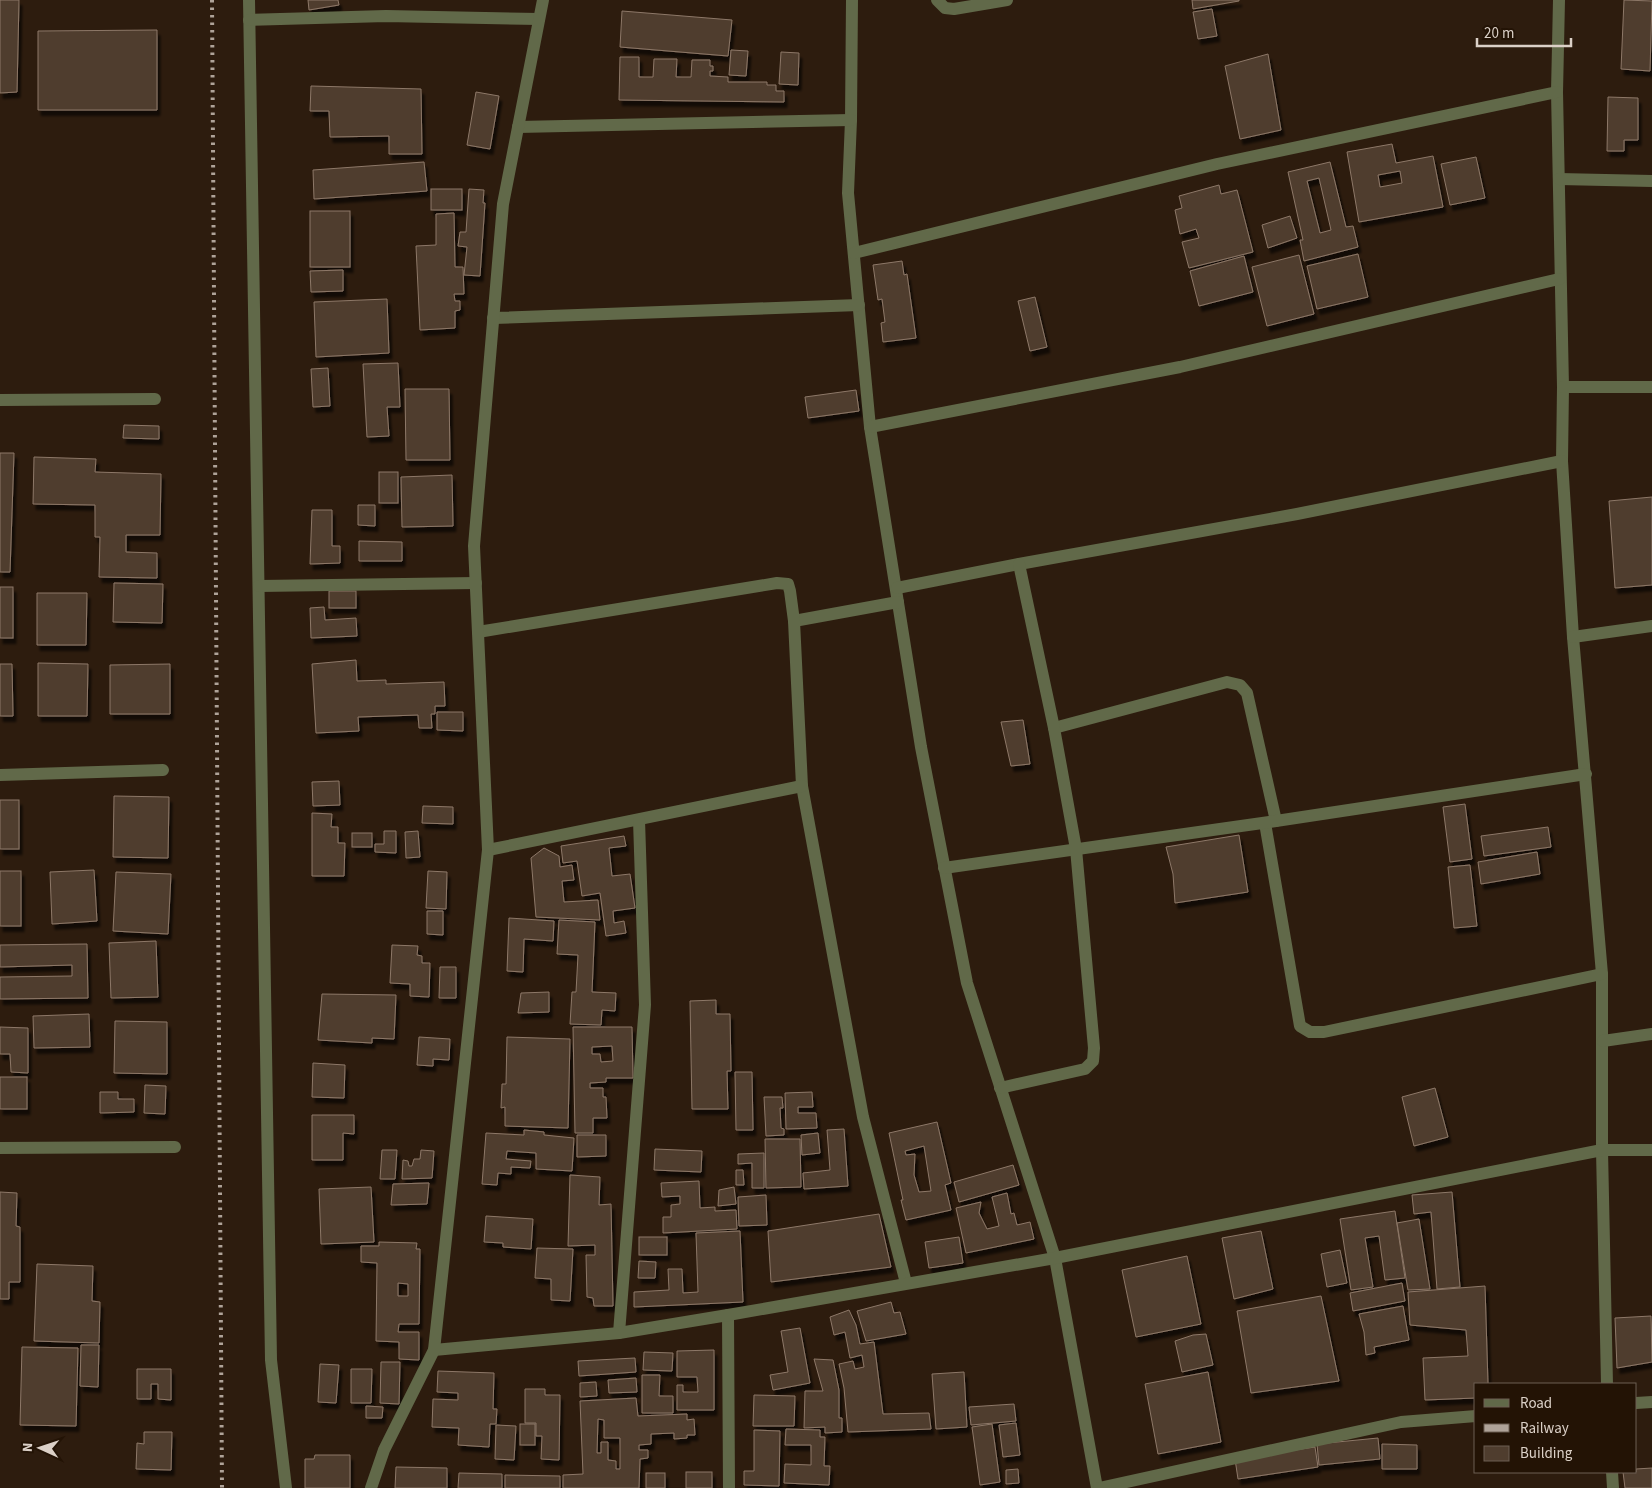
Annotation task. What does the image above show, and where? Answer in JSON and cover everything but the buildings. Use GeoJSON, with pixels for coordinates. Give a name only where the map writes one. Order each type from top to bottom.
{"type":"FeatureCollection","features":[{"type":"Feature","properties":{"kind":"street"},"geometry":{"type":"LineString","coordinates":[[249,0],[271,1360],[286,1488]]}},
{"type":"Feature","properties":{"kind":"street"},"geometry":{"type":"LineString","coordinates":[[371,1488],[384,1450],[434,1350],[488,850],[474,546],[503,204],[543,0]]}},
{"type":"Feature","properties":{"kind":"street"},"geometry":{"type":"LineString","coordinates":[[852,0],[852,120],[848,193],[870,427],[921,747],[967,983],[1055,1258],[1098,1488],[1401,1422],[1474,1416]]}},
{"type":"Feature","properties":{"kind":"street"},"geometry":{"type":"LineString","coordinates":[[936,0],[945,8],[954,8],[1006,0]]}},
{"type":"Feature","properties":{"kind":"street"},"geometry":{"type":"LineString","coordinates":[[1559,0],[1557,92],[1563,386],[1562,461],[1573,637],[1602,974],[1602,1150],[1607,1383]]}},
{"type":"Feature","properties":{"kind":"street"},"geometry":{"type":"LineString","coordinates":[[249,20],[386,16],[539,20]]}},
{"type":"Feature","properties":{"kind":"street"},"geometry":{"type":"LineString","coordinates":[[854,253],[1217,164],[1557,92]]}},
{"type":"Feature","properties":{"kind":"street"},"geometry":{"type":"LineString","coordinates":[[518,127],[852,120]]}},
{"type":"Feature","properties":{"kind":"street"},"geometry":{"type":"LineString","coordinates":[[1559,179],[1652,181]]}},
{"type":"Feature","properties":{"kind":"street"},"geometry":{"type":"LineString","coordinates":[[870,427],[1180,366],[1560,278]]}},
{"type":"Feature","properties":{"kind":"street"},"geometry":{"type":"LineString","coordinates":[[493,318],[859,305]]}},
{"type":"Feature","properties":{"kind":"street"},"geometry":{"type":"LineString","coordinates":[[1563,386],[1652,387]]}},
{"type":"Feature","properties":{"kind":"street"},"geometry":{"type":"LineString","coordinates":[[0,400],[155,399]]}},
{"type":"Feature","properties":{"kind":"street"},"geometry":{"type":"LineString","coordinates":[[896,588],[1297,514],[1562,461]]}},
{"type":"Feature","properties":{"kind":"street"},"geometry":{"type":"LineString","coordinates":[[1000,1088],[1085,1069],[1093,1061],[1094,1048],[1076,849],[1054,728],[1019,564]]}},
{"type":"Feature","properties":{"kind":"street"},"geometry":{"type":"LineString","coordinates":[[259,586],[476,583]]}},
{"type":"Feature","properties":{"kind":"street"},"geometry":{"type":"LineString","coordinates":[[478,632],[777,583],[788,584],[794,621],[802,786],[863,1117],[906,1283]]}},
{"type":"Feature","properties":{"kind":"street"},"geometry":{"type":"LineString","coordinates":[[794,621],[898,602]]}},
{"type":"Feature","properties":{"kind":"street"},"geometry":{"type":"LineString","coordinates":[[1573,637],[1652,626]]}},
{"type":"Feature","properties":{"kind":"street"},"geometry":{"type":"LineString","coordinates":[[1054,728],[1227,682],[1240,685],[1247,693],[1270,822],[1300,1026],[1310,1032],[1324,1032],[1602,974]]}},
{"type":"Feature","properties":{"kind":"street"},"geometry":{"type":"LineString","coordinates":[[0,775],[163,770]]}},
{"type":"Feature","properties":{"kind":"street"},"geometry":{"type":"LineString","coordinates":[[944,868],[1270,822],[1586,774]]}},
{"type":"Feature","properties":{"kind":"street"},"geometry":{"type":"LineString","coordinates":[[488,850],[802,786]]}},
{"type":"Feature","properties":{"kind":"street"},"geometry":{"type":"LineString","coordinates":[[619,1333],[645,1005],[639,820]]}},
{"type":"Feature","properties":{"kind":"street"},"geometry":{"type":"LineString","coordinates":[[1603,1041],[1652,1034]]}},
{"type":"Feature","properties":{"kind":"street"},"geometry":{"type":"LineString","coordinates":[[0,1148],[175,1147]]}},
{"type":"Feature","properties":{"kind":"street"},"geometry":{"type":"LineString","coordinates":[[434,1350],[619,1333],[1055,1258],[1602,1150],[1652,1150]]}},
{"type":"Feature","properties":{"kind":"street"},"geometry":{"type":"LineString","coordinates":[[728,1315],[729,1488]]}},
{"type":"Feature","properties":{"kind":"street"},"geometry":{"type":"LineString","coordinates":[[1637,1403],[1652,1402]]}},
{"type":"Feature","properties":{"kind":"street"},"geometry":{"type":"LineString","coordinates":[[1612,1473],[1613,1488]]}},
{"type":"Feature","properties":{"kind":"railway"},"geometry":{"type":"LineString","coordinates":[[212,0],[222,1488]]}}]}
